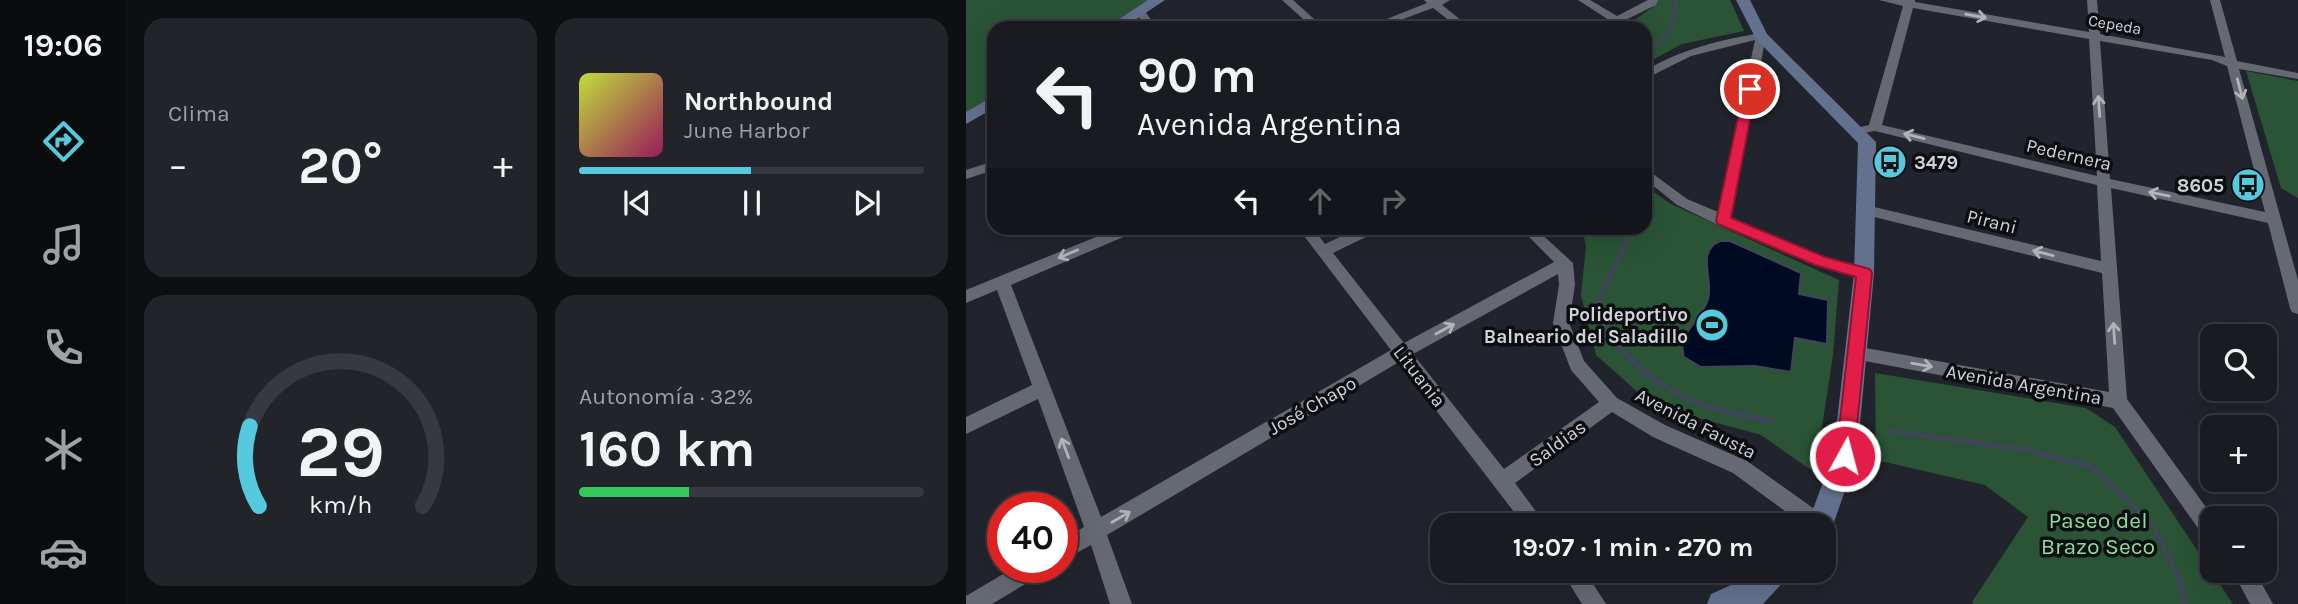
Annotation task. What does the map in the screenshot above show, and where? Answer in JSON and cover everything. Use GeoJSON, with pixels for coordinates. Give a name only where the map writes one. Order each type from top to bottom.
{"type":"FeatureCollection","features":[{"type":"Feature","properties":{"kind":"street"},"geometry":{"type":"LineString","coordinates":[[1125,21],[1158,0]]}},
{"type":"Feature","properties":{"kind":"street"},"geometry":{"type":"LineString","coordinates":[[1287,0],[1311,21]]}},
{"type":"Feature","properties":{"kind":"street"},"geometry":{"type":"LineString","coordinates":[[1583,0],[1618,21],[1653,0]]}},
{"type":"Feature","properties":{"kind":"street"},"geometry":{"type":"LineString","coordinates":[[1743,0],[1761,36],[1866,130]]}},
{"type":"Feature","properties":{"kind":"street","name":"Cepeda"},"geometry":{"type":"LineString","coordinates":[[1884,0],[1910,2],[2232,60],[2298,76]]}},
{"type":"Feature","properties":{"kind":"street"},"geometry":{"type":"LineString","coordinates":[[2092,0],[2118,401]]}},
{"type":"Feature","properties":{"kind":"street"},"geometry":{"type":"LineString","coordinates":[[2215,0],[2298,308]]}},
{"type":"Feature","properties":{"kind":"street"},"geometry":{"type":"LineString","coordinates":[[1386,21],[1436,1],[1458,21]]}},
{"type":"Feature","properties":{"kind":"street"},"geometry":{"type":"LineString","coordinates":[[1824,513],[1845,456],[1864,273],[1866,130],[1910,2]]}},
{"type":"Feature","properties":{"kind":"street"},"geometry":{"type":"LineString","coordinates":[[1140,12],[1147,21]]}},
{"type":"Feature","properties":{"kind":"street"},"geometry":{"type":"LineString","coordinates":[[1652,71],[1671,59],[1700,47],[1761,36]]}},
{"type":"Feature","properties":{"kind":"street"},"geometry":{"type":"LineString","coordinates":[[1723,221],[1761,36]]}},
{"type":"Feature","properties":{"kind":"street","name":"Cepeda"},"geometry":{"type":"LineString","coordinates":[[2232,60],[2298,66]]}},
{"type":"Feature","properties":{"kind":"street"},"geometry":{"type":"LineString","coordinates":[[966,119],[987,106]]}},
{"type":"Feature","properties":{"kind":"street","name":"Pedernera"},"geometry":{"type":"LineString","coordinates":[[1866,130],[2274,219]]}},
{"type":"Feature","properties":{"kind":"street"},"geometry":{"type":"LineString","coordinates":[[966,175],[987,168]]}},
{"type":"Feature","properties":{"kind":"street"},"geometry":{"type":"LineString","coordinates":[[1652,178],[1682,202],[1723,221],[1820,261],[1864,273]]}},
{"type":"Feature","properties":{"kind":"street","name":"Pirani"},"geometry":{"type":"LineString","coordinates":[[1866,210],[2110,270]]}},
{"type":"Feature","properties":{"kind":"street"},"geometry":{"type":"LineString","coordinates":[[966,297],[1113,235]]}},
{"type":"Feature","properties":{"kind":"street","name":"Lituania"},"geometry":{"type":"LineString","coordinates":[[1310,235],[1527,513]]}},
{"type":"Feature","properties":{"kind":"street"},"geometry":{"type":"LineString","coordinates":[[1323,251],[1356,235]]}},
{"type":"Feature","properties":{"kind":"street"},"geometry":{"type":"LineString","coordinates":[[1535,235],[1565,262]]}},
{"type":"Feature","properties":{"kind":"street","name":"José Chapo"},"geometry":{"type":"LineString","coordinates":[[1078,542],[1402,352],[1565,262]]}},
{"type":"Feature","properties":{"kind":"street","name":"Avenida Fausta"},"geometry":{"type":"LineString","coordinates":[[1565,262],[1567,285],[1561,323],[1577,365],[1611,403],[1659,431],[1740,467],[1803,513]]}},
{"type":"Feature","properties":{"kind":"street"},"geometry":{"type":"LineString","coordinates":[[1002,282],[1121,604]]}},
{"type":"Feature","properties":{"kind":"street","name":"Avenida Argentina"},"geometry":{"type":"LineString","coordinates":[[1855,353],[2118,401],[2200,514]]}},
{"type":"Feature","properties":{"kind":"street"},"geometry":{"type":"LineString","coordinates":[[966,426],[1042,389]]}},
{"type":"Feature","properties":{"kind":"street","name":"Saldias"},"geometry":{"type":"LineString","coordinates":[[1502,482],[1611,403]]}},
{"type":"Feature","properties":{"kind":"street"},"geometry":{"type":"LineString","coordinates":[[972,604],[1008,583]]}},
{"type":"Feature","properties":{"kind":"street"},"geometry":{"type":"LineString","coordinates":[[1582,583],[1597,602]]}},
{"type":"Feature","properties":{"kind":"street"},"geometry":{"type":"LineString","coordinates":[[2250,583],[2262,604]]}},
{"type":"Feature","properties":{"kind":"street"},"geometry":{"type":"LineString","coordinates":[[1721,604],[1759,587]]}},
{"type":"Feature","properties":{"kind":"green space"},"geometry":{"type":"Polygon","coordinates":[[[966,0],[1158,0],[1124,21],[987,21],[987,106],[966,119],[966,0]]]}},
{"type":"Feature","properties":{"kind":"green space"},"geometry":{"type":"Polygon","coordinates":[[[1657,0],[1730,0],[1744,31],[1682,44],[1652,60],[1652,21],[1633,21],[1653,7],[1657,0]]]}},
{"type":"Feature","properties":{"kind":"green space"},"geometry":{"type":"Polygon","coordinates":[[[2246,71],[2298,81],[2298,198],[2281,188],[2246,71]]]}},
{"type":"Feature","properties":{"kind":"green space","name":"Polideportivo Balneario del Saladillo"},"geometry":{"type":"Polygon","coordinates":[[[1652,191],[1671,204],[1839,280],[1833,355],[1815,473],[1761,435],[1695,417],[1640,394],[1596,355],[1581,295],[1586,246],[1584,235],[1652,235],[1652,191]]]}},
{"type":"Feature","properties":{"kind":"green space","name":"Paseo del Brazo Seco"},"geometry":{"type":"Polygon","coordinates":[[[1875,373],[2086,408],[2115,427],[2200,554],[2200,583],[2219,583],[2233,604],[1974,604],[1972,602],[2028,517],[1985,485],[1876,460],[1875,373]]]}},
{"type":"Feature","properties":{"kind":"water"},"geometry":{"type":"Polygon","coordinates":[[[1720,241],[1730,241],[1801,273],[1799,294],[1828,300],[1827,344],[1795,338],[1791,372],[1755,366],[1701,367],[1684,357],[1682,348],[1686,333],[1708,299],[1708,252],[1720,241]]]}},
{"type":"Feature","properties":{"kind":"waterway"},"geometry":{"type":"LineString","coordinates":[[1652,49],[1672,25],[1675,0]]}},
{"type":"Feature","properties":{"kind":"waterway"},"geometry":{"type":"LineString","coordinates":[[1624,353],[1608,334],[1599,303],[1627,235]]}},
{"type":"Feature","properties":{"kind":"waterway"},"geometry":{"type":"LineString","coordinates":[[1623,351],[1656,380],[1691,400],[1709,407],[1772,421]]}},
{"type":"Feature","properties":{"kind":"waterway"},"geometry":{"type":"LineString","coordinates":[[1891,431],[2027,450],[2092,467],[2153,525],[2180,581],[2185,604]]}},
{"type":"Feature","properties":{"kind":"place","name":"3479"},"geometry":{"type":"Point","coordinates":[1890,162]}},
{"type":"Feature","properties":{"kind":"place","name":"8605"},"geometry":{"type":"Point","coordinates":[2248,185]}},
{"type":"Feature","properties":{"kind":"place","name":"Polideportivo Balneario del Saladillo"},"geometry":{"type":"Point","coordinates":[1712,325]}},
{"type":"Feature","properties":{"kind":"route"},"geometry":{"type":"LineString","coordinates":[[1750,89],[1723,221],[1820,261],[1864,273],[1845,456]]}}]}
